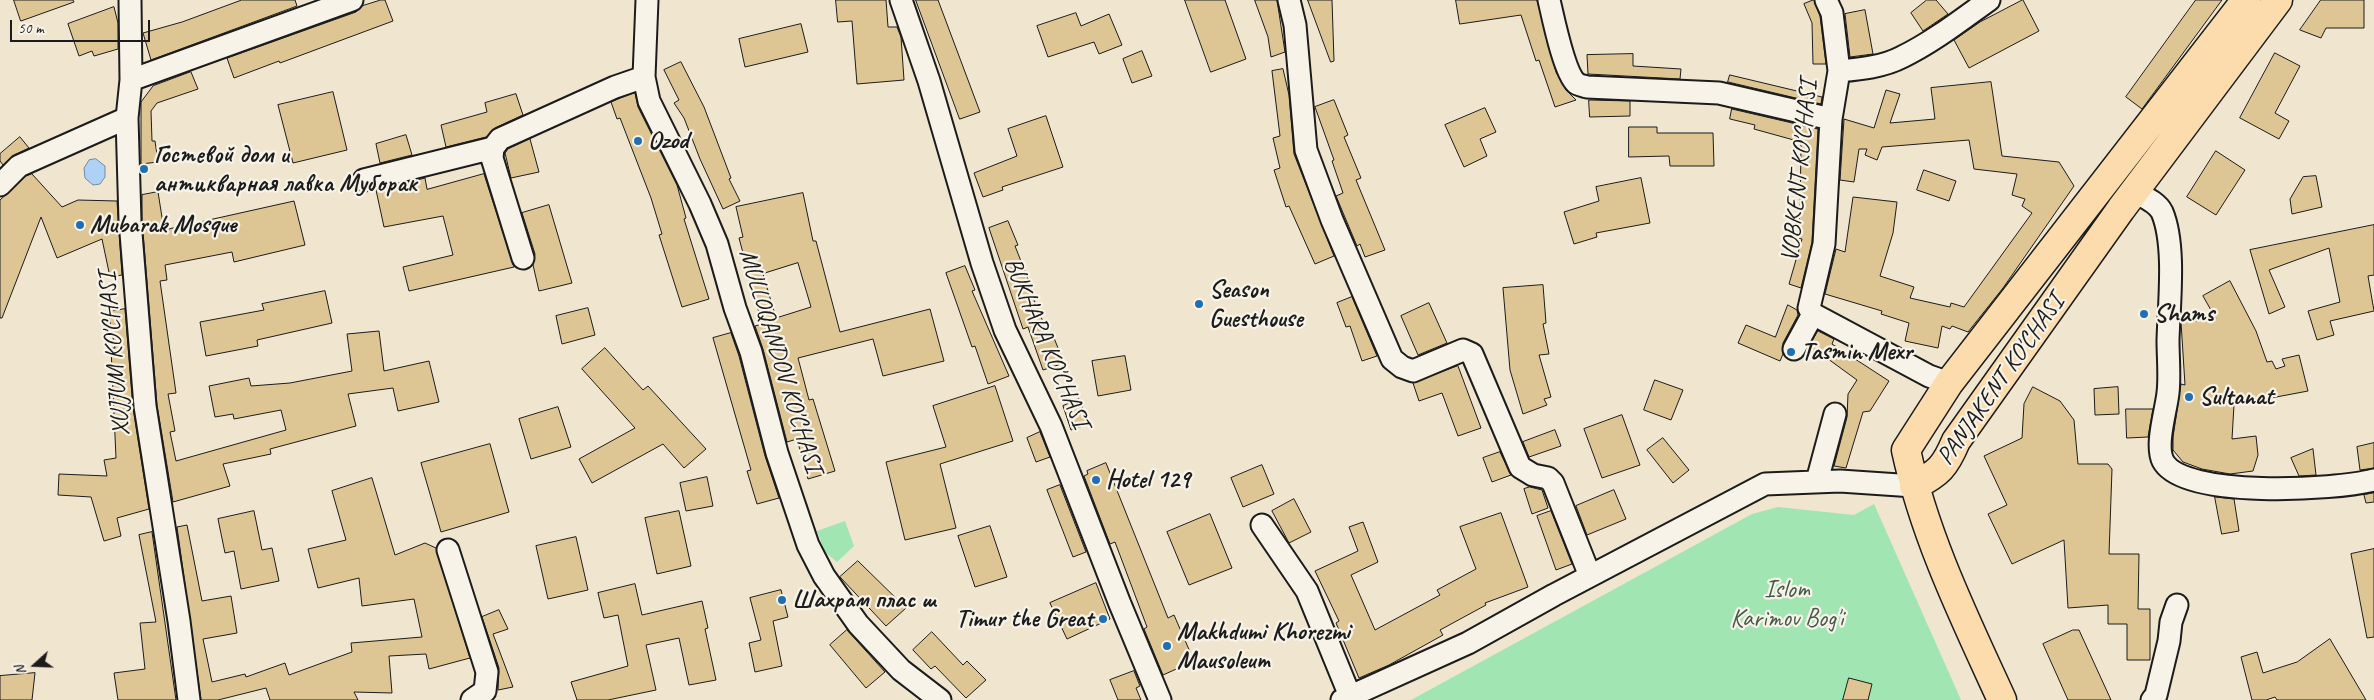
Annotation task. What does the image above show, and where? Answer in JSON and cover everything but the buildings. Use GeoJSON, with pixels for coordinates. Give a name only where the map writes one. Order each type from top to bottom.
{"type":"FeatureCollection","features":[{"type":"Feature","properties":{"kind":"main road","name":"PANJAKENT KO'CHASI"},"geometry":{"type":"LineString","coordinates":[[2246,0],[1949,383],[1906,450],[1914,486],[1936,474],[1946,464],[1956,441],[2135,192],[2278,0]]}},
{"type":"Feature","properties":{"kind":"main road"},"geometry":{"type":"LineString","coordinates":[[1914,486],[1934,547],[2002,700]]}},
{"type":"Feature","properties":{"kind":"street","name":"XUJJUM KO'CHASI"},"geometry":{"type":"LineString","coordinates":[[130,0],[131,80],[127,118],[130,221],[145,406],[179,621],[189,700]]}},
{"type":"Feature","properties":{"kind":"street"},"geometry":{"type":"LineString","coordinates":[[131,80],[352,0]]}},
{"type":"Feature","properties":{"kind":"street","name":"MULLOQANDOV KO'CHASI"},"geometry":{"type":"LineString","coordinates":[[647,0],[644,77],[649,101],[700,204],[716,244],[735,308],[751,352],[777,453],[808,545],[824,576],[858,624],[901,670],[940,700]]}},
{"type":"Feature","properties":{"kind":"street","name":"BUKHARA KO'CHASI"},"geometry":{"type":"LineString","coordinates":[[901,0],[929,81],[982,263],[1005,330],[1051,426],[1120,604],[1160,700]]}},
{"type":"Feature","properties":{"kind":"street"},"geometry":{"type":"LineString","coordinates":[[1289,0],[1294,25],[1306,150],[1332,220],[1392,359],[1402,367],[1413,371],[1463,350],[1472,354],[1520,467],[1533,475],[1548,478],[1554,483],[1590,576]]}},
{"type":"Feature","properties":{"kind":"street"},"geometry":{"type":"LineString","coordinates":[[1549,0],[1559,39],[1570,72],[1576,83],[1587,87],[1719,93],[1831,119]]}},
{"type":"Feature","properties":{"kind":"street","name":"VOBKENT KO'CHASI"},"geometry":{"type":"LineString","coordinates":[[1813,314],[1809,308],[1824,244],[1831,119],[1839,71],[1832,13],[1826,0]]}},
{"type":"Feature","properties":{"kind":"street"},"geometry":{"type":"LineString","coordinates":[[1839,71],[1872,67],[1902,58],[1956,25],[1989,0]]}},
{"type":"Feature","properties":{"kind":"street"},"geometry":{"type":"LineString","coordinates":[[364,180],[492,148],[500,139],[615,87],[644,77]]}},
{"type":"Feature","properties":{"kind":"street"},"geometry":{"type":"LineString","coordinates":[[0,185],[19,166],[127,118]]}},
{"type":"Feature","properties":{"kind":"street"},"geometry":{"type":"LineString","coordinates":[[492,148],[492,158],[523,258]]}},
{"type":"Feature","properties":{"kind":"street"},"geometry":{"type":"LineString","coordinates":[[2135,192],[2154,203],[2161,211],[2168,232],[2170,274],[2168,392],[2160,440],[2162,460],[2171,472],[2186,479],[2220,487],[2290,488],[2374,480]]}},
{"type":"Feature","properties":{"kind":"street"},"geometry":{"type":"LineString","coordinates":[[1794,349],[1813,314],[1929,376],[1949,383]]}},
{"type":"Feature","properties":{"kind":"street"},"geometry":{"type":"LineString","coordinates":[[1817,481],[1835,414]]}},
{"type":"Feature","properties":{"kind":"street"},"geometry":{"type":"LineString","coordinates":[[1262,525],[1307,591],[1346,698],[1468,643],[1765,484],[1817,481],[1914,486]]}},
{"type":"Feature","properties":{"kind":"street"},"geometry":{"type":"LineString","coordinates":[[448,550],[487,672],[485,691],[472,700]]}},
{"type":"Feature","properties":{"kind":"street"},"geometry":{"type":"LineString","coordinates":[[2152,700],[2156,695],[2169,641],[2171,622],[2177,605]]}},
{"type":"Feature","properties":{"kind":"green space","name":"Islom Karimov Bog'i"},"geometry":{"type":"Polygon","coordinates":[[[1874,504],[1961,700],[1411,700],[1752,514],[1778,507],[1854,515],[1874,504]]]}},
{"type":"Feature","properties":{"kind":"green space"},"geometry":{"type":"Polygon","coordinates":[[[845,521],[854,546],[837,562],[825,552],[817,531],[845,521]]]}},
{"type":"Feature","properties":{"kind":"water"},"geometry":{"type":"Polygon","coordinates":[[[96,159],[105,166],[105,177],[100,184],[93,185],[85,178],[84,168],[89,160],[96,159]]]}},
{"type":"Feature","properties":{"kind":"place","name":"Ozod"},"geometry":{"type":"Point","coordinates":[638,141]}},
{"type":"Feature","properties":{"kind":"place","name":"Гостевой дом и антикварная лавка Муборак"},"geometry":{"type":"Point","coordinates":[144,169]}},
{"type":"Feature","properties":{"kind":"place","name":"Mubarak Mosque"},"geometry":{"type":"Point","coordinates":[80,225]}},
{"type":"Feature","properties":{"kind":"place","name":"Season Guesthouse"},"geometry":{"type":"Point","coordinates":[1199,304]}},
{"type":"Feature","properties":{"kind":"place","name":"Shams"},"geometry":{"type":"Point","coordinates":[2144,314]}},
{"type":"Feature","properties":{"kind":"place","name":"Tasmin Mexr"},"geometry":{"type":"Point","coordinates":[1791,352]}},
{"type":"Feature","properties":{"kind":"place","name":"Sultanat"},"geometry":{"type":"Point","coordinates":[2189,397]}},
{"type":"Feature","properties":{"kind":"place","name":"Hotel 129"},"geometry":{"type":"Point","coordinates":[1096,480]}},
{"type":"Feature","properties":{"kind":"place","name":"Шахрам плас ш"},"geometry":{"type":"Point","coordinates":[782,600]}},
{"type":"Feature","properties":{"kind":"place","name":"Timur the Great"},"geometry":{"type":"Point","coordinates":[1103,619]}},
{"type":"Feature","properties":{"kind":"place","name":"Makhdumi Khorezmi Mausoleum"},"geometry":{"type":"Point","coordinates":[1167,646]}}]}
